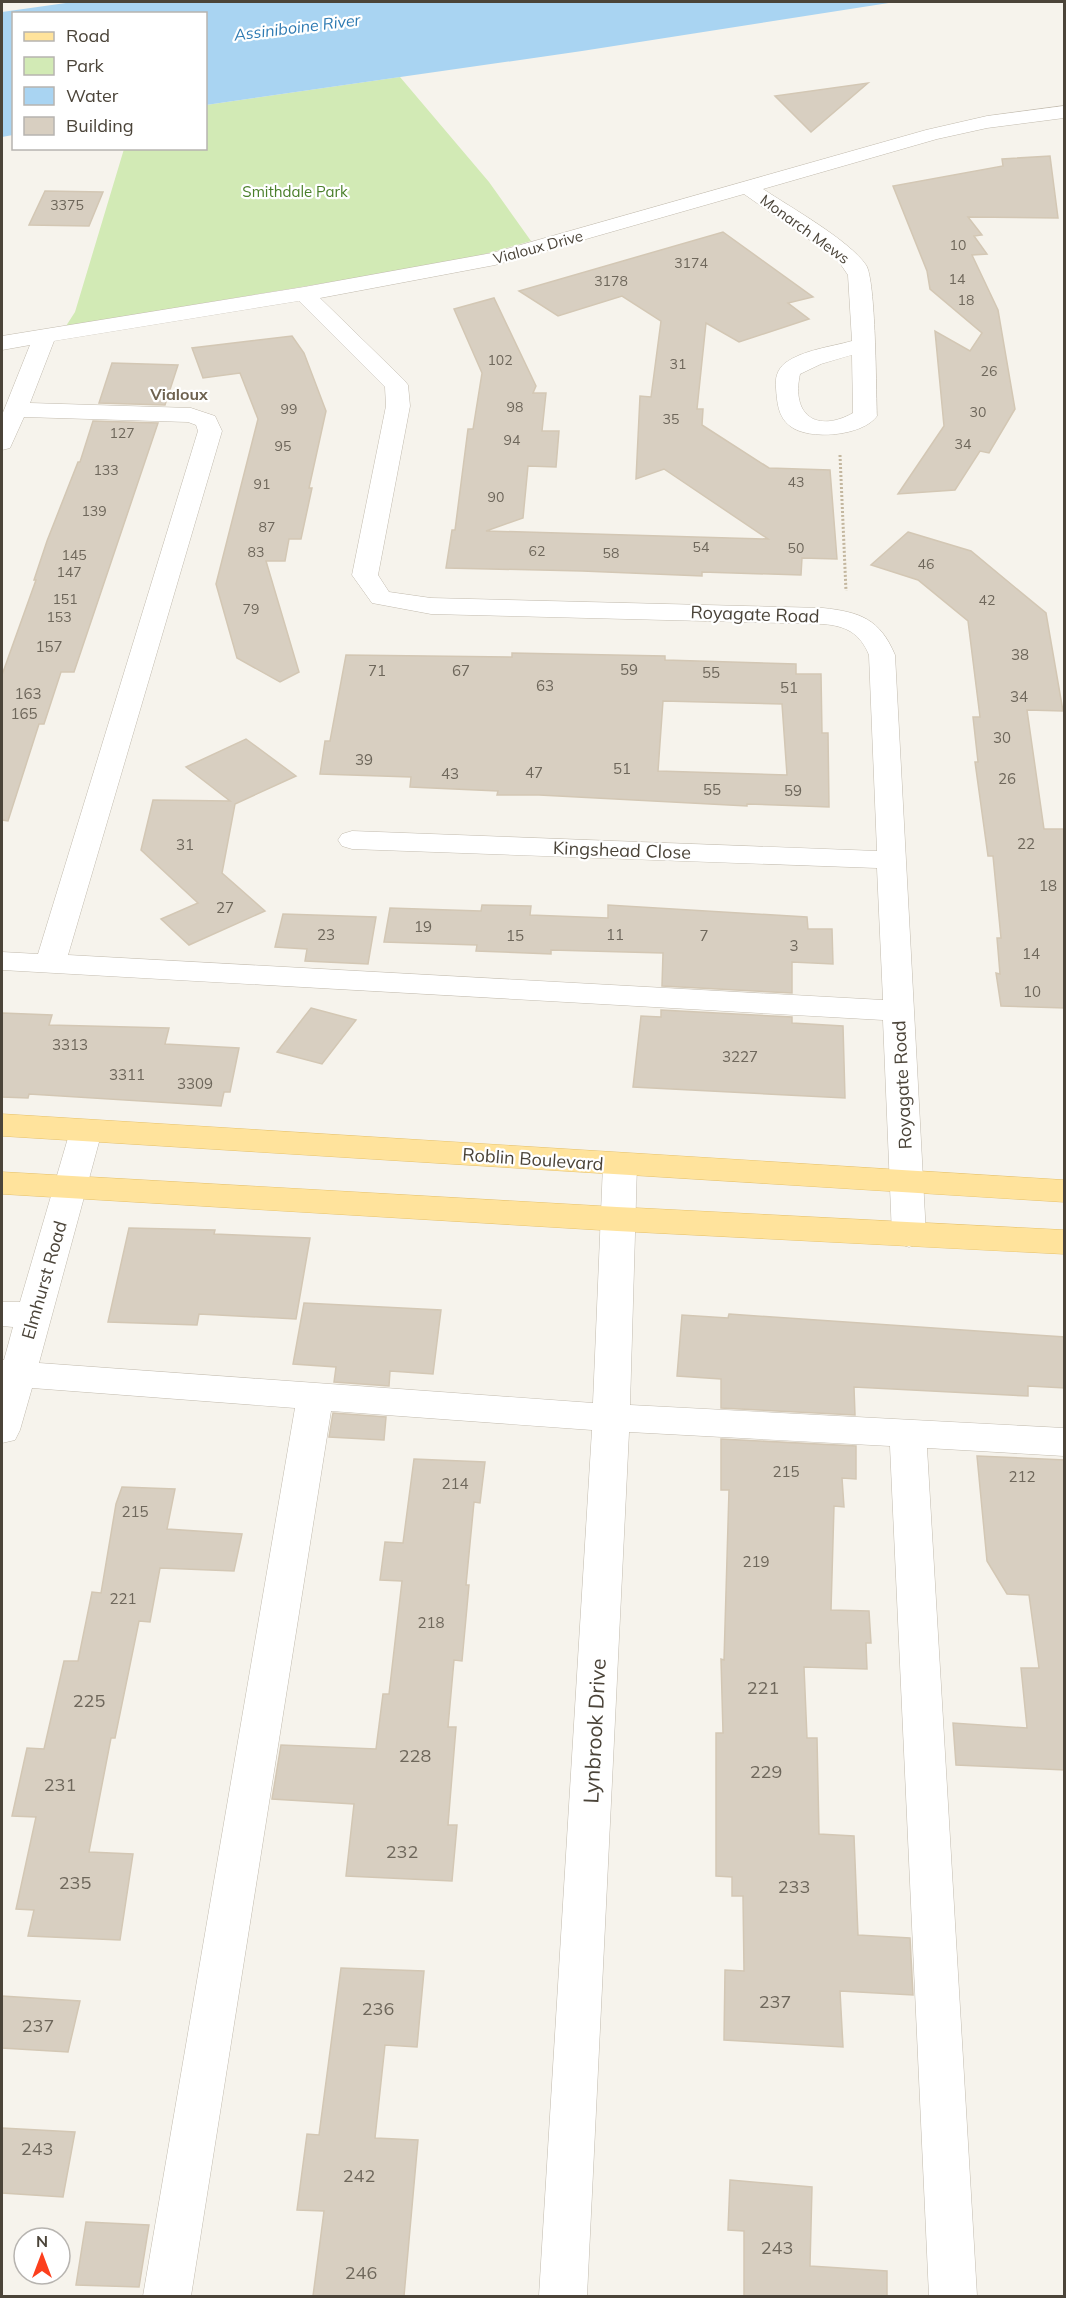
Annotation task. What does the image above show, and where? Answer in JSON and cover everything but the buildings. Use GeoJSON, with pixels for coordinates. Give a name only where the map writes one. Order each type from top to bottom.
{"type":"FeatureCollection","features":[{"type":"Feature","properties":{"kind":"main road","name":"Roblin Boulevard"},"geometry":{"type":"LineString","coordinates":[[2,1125],[1065,1191]]}},
{"type":"Feature","properties":{"kind":"main road"},"geometry":{"type":"LineString","coordinates":[[2,1184],[617,1220],[1065,1242]]}},
{"type":"Feature","properties":{"kind":"street","name":"Vialoux Drive"},"geometry":{"type":"LineString","coordinates":[[2,343],[304,294],[495,259],[933,134],[987,122],[1065,112]]}},
{"type":"Feature","properties":{"kind":"street","name":"Monarch Mews"},"geometry":{"type":"LineString","coordinates":[[748,188],[845,254],[859,274],[866,416],[851,425],[838,428]]}},
{"type":"Feature","properties":{"kind":"street","name":"Royagate Road"},"geometry":{"type":"LineString","coordinates":[[304,294],[396,385],[398,406],[365,575],[381,598],[432,606],[811,615],[847,619],[866,627],[877,640],[882,655],[909,1235]]}},
{"type":"Feature","properties":{"kind":"street"},"geometry":{"type":"LineString","coordinates":[[2,443],[45,336]]}},
{"type":"Feature","properties":{"kind":"street"},"geometry":{"type":"LineString","coordinates":[[838,428],[822,428],[795,419],[790,410],[787,378],[790,370],[805,362],[863,345]]}},
{"type":"Feature","properties":{"kind":"street"},"geometry":{"type":"LineString","coordinates":[[15,410],[191,415],[207,421],[210,431],[50,963]]}},
{"type":"Feature","properties":{"kind":"street","name":"Kingshead Close"},"geometry":{"type":"LineString","coordinates":[[352,840],[891,860]]}},
{"type":"Feature","properties":{"kind":"street"},"geometry":{"type":"LineString","coordinates":[[2,961],[898,1011]]}},
{"type":"Feature","properties":{"kind":"street","name":"Elmhurst Road"},"geometry":{"type":"LineString","coordinates":[[2,1430],[18,1315],[70,1188],[86,1131]]}},
{"type":"Feature","properties":{"kind":"street","name":"Lynbrook Drive"},"geometry":{"type":"LineString","coordinates":[[562,2296],[611,1418],[620,1165]]}},
{"type":"Feature","properties":{"kind":"street"},"geometry":{"type":"LineString","coordinates":[[9,1374],[611,1418],[1065,1442]]}},
{"type":"Feature","properties":{"kind":"street"},"geometry":{"type":"LineString","coordinates":[[167,2296],[315,1396]]}},
{"type":"Feature","properties":{"kind":"street"},"geometry":{"type":"LineString","coordinates":[[908,1434],[953,2296]]}},
{"type":"Feature","properties":{"kind":"path"},"geometry":{"type":"LineString","coordinates":[[838,428],[847,619]]}},
{"type":"Feature","properties":{"kind":"green space","name":"Smithdale Park"},"geometry":{"type":"Polygon","coordinates":[[[400,77],[489,182],[531,241],[464,260],[66,326],[75,312],[124,150],[207,150],[207,105],[400,77]]]}},
{"type":"Feature","properties":{"kind":"water","name":"Assiniboine River"},"geometry":{"type":"Polygon","coordinates":[[[73,2],[895,2],[582,51],[207,105],[207,12],[12,12],[12,135],[2,137],[2,12],[73,2]]]}},
{"type":"Feature","properties":{"kind":"district","name":"Vialoux"},"geometry":{"type":"Point","coordinates":[179,394]}}]}
